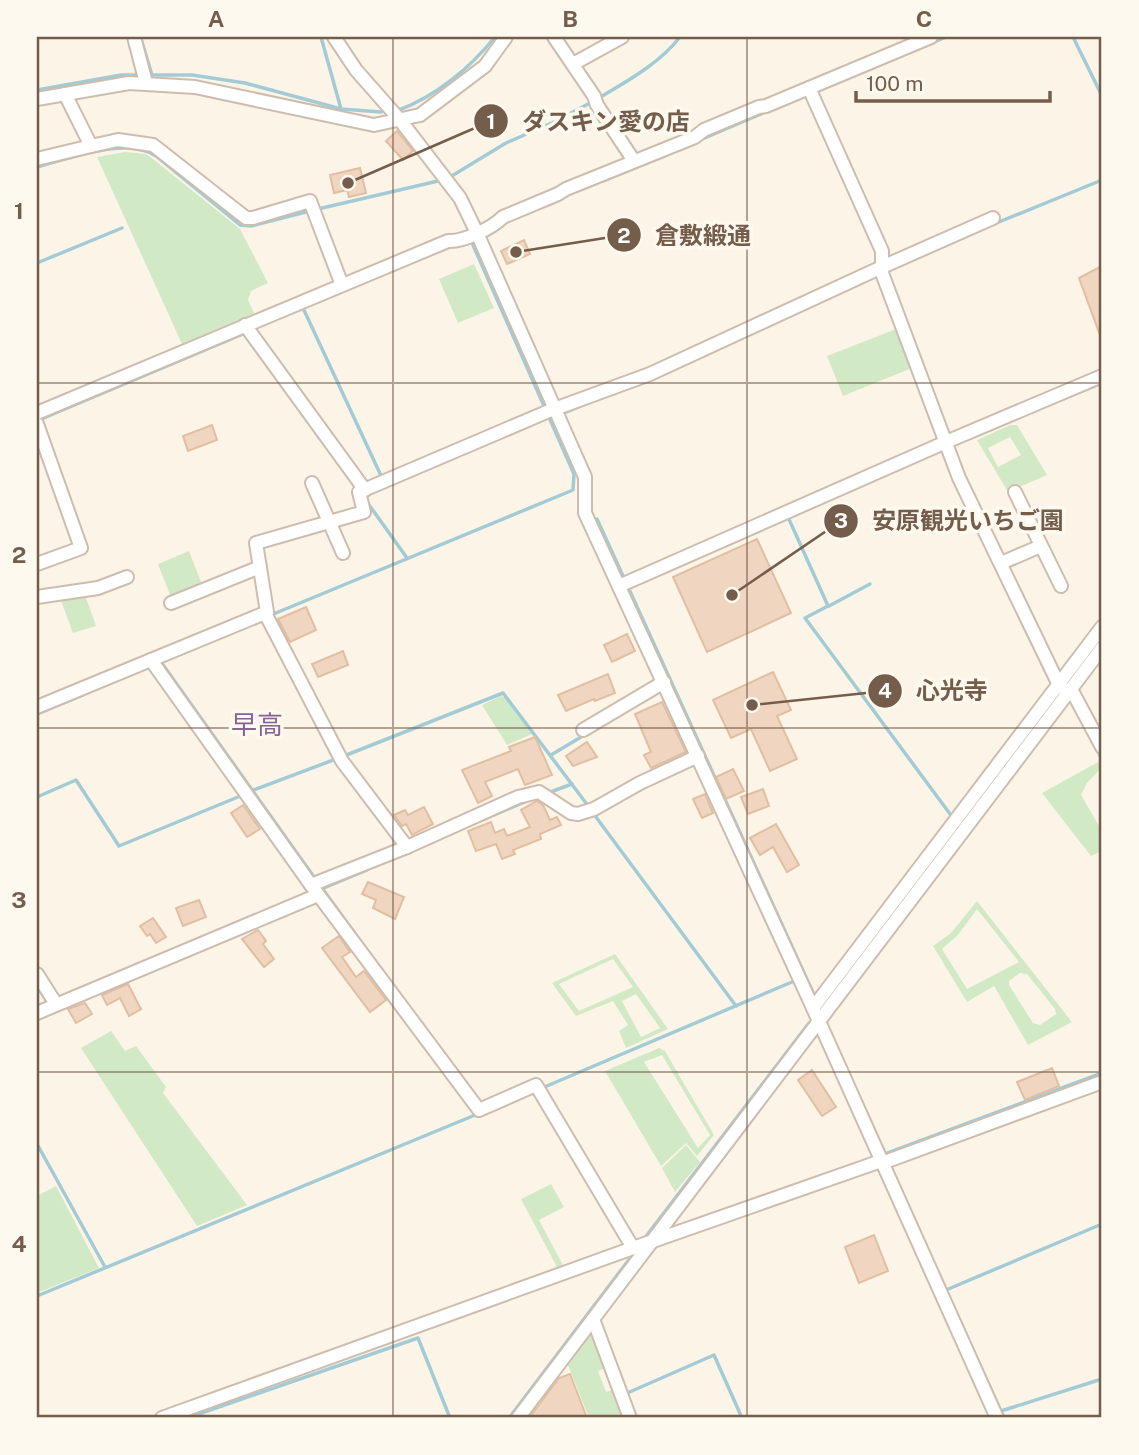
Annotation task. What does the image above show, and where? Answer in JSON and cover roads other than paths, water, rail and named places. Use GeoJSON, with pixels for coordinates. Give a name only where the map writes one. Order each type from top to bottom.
{"type":"FeatureCollection","features":[{"type":"Feature","properties":{"kind":"street"},"geometry":{"type":"LineString","coordinates":[[134,37],[145,77]]}},
{"type":"Feature","properties":{"kind":"street"},"geometry":{"type":"LineString","coordinates":[[334,37],[356,71],[400,120],[460,198],[477,233],[548,411],[585,477],[585,513],[624,584],[664,681],[819,1024],[885,1162],[997,1418]]}},
{"type":"Feature","properties":{"kind":"street"},"geometry":{"type":"LineString","coordinates":[[37,99],[145,77],[232,93],[297,110],[374,125],[420,115],[485,66],[506,37]]}},
{"type":"Feature","properties":{"kind":"street"},"geometry":{"type":"LineString","coordinates":[[554,37],[634,161]]}},
{"type":"Feature","properties":{"kind":"street"},"geometry":{"type":"LineString","coordinates":[[573,64],[622,37]]}},
{"type":"Feature","properties":{"kind":"street"},"geometry":{"type":"LineString","coordinates":[[37,413],[448,241],[455,242],[477,233],[503,217],[695,137],[704,130],[759,107],[810,92],[931,37]]}},
{"type":"Feature","properties":{"kind":"street"},"geometry":{"type":"LineString","coordinates":[[810,92],[882,251],[882,270],[959,478],[1062,689],[1102,747]]}},
{"type":"Feature","properties":{"kind":"street"},"geometry":{"type":"LineString","coordinates":[[65,94],[91,146]]}},
{"type":"Feature","properties":{"kind":"street"},"geometry":{"type":"LineString","coordinates":[[37,159],[118,140],[153,145],[246,218],[310,201],[342,285]]}},
{"type":"Feature","properties":{"kind":"street"},"geometry":{"type":"LineString","coordinates":[[407,847],[341,757],[266,616],[256,543],[364,512],[359,492],[548,411],[649,374],[993,218]]}},
{"type":"Feature","properties":{"kind":"street"},"geometry":{"type":"LineString","coordinates":[[245,325],[365,490]]}},
{"type":"Feature","properties":{"kind":"street"},"geometry":{"type":"LineString","coordinates":[[624,584],[1102,376]]}},
{"type":"Feature","properties":{"kind":"street"},"geometry":{"type":"LineString","coordinates":[[37,424],[82,548],[37,564]]}},
{"type":"Feature","properties":{"kind":"street"},"geometry":{"type":"LineString","coordinates":[[312,482],[343,553]]}},
{"type":"Feature","properties":{"kind":"street"},"geometry":{"type":"LineString","coordinates":[[1015,492],[1061,586]]}},
{"type":"Feature","properties":{"kind":"street"},"geometry":{"type":"LineString","coordinates":[[1001,563],[1041,546]]}},
{"type":"Feature","properties":{"kind":"street"},"geometry":{"type":"LineString","coordinates":[[171,603],[260,567]]}},
{"type":"Feature","properties":{"kind":"street"},"geometry":{"type":"LineString","coordinates":[[37,597],[98,588],[127,577]]}},
{"type":"Feature","properties":{"kind":"street"},"geometry":{"type":"LineString","coordinates":[[37,707],[153,664],[266,616]]}},
{"type":"Feature","properties":{"kind":"street"},"geometry":{"type":"LineString","coordinates":[[518,1418],[593,1320],[641,1245],[819,1024],[1062,689],[1102,627]]}},
{"type":"Feature","properties":{"kind":"street"},"geometry":{"type":"LineString","coordinates":[[813,1008],[1062,689],[1101,651]]}},
{"type":"Feature","properties":{"kind":"street"},"geometry":{"type":"LineString","coordinates":[[153,664],[315,890],[479,1110],[536,1086],[641,1245]]}},
{"type":"Feature","properties":{"kind":"street"},"geometry":{"type":"LineString","coordinates":[[583,730],[664,681]]}},
{"type":"Feature","properties":{"kind":"street"},"geometry":{"type":"LineString","coordinates":[[37,1013],[54,1001],[315,890],[518,797],[543,794],[571,813],[578,814],[592,810],[640,783],[698,756]]}},
{"type":"Feature","properties":{"kind":"street"},"geometry":{"type":"LineString","coordinates":[[37,974],[54,1001]]}},
{"type":"Feature","properties":{"kind":"street"},"geometry":{"type":"LineString","coordinates":[[162,1418],[641,1245],[885,1162],[1102,1082]]}},
{"type":"Feature","properties":{"kind":"street"},"geometry":{"type":"LineString","coordinates":[[593,1320],[630,1418]]}},
{"type":"Feature","properties":{"kind":"waterway"},"geometry":{"type":"LineString","coordinates":[[321,37],[341,109]]}},
{"type":"Feature","properties":{"kind":"waterway"},"geometry":{"type":"LineString","coordinates":[[399,110],[452,80],[475,60],[495,37]]}},
{"type":"Feature","properties":{"kind":"waterway"},"geometry":{"type":"LineString","coordinates":[[599,98],[653,64],[680,37]]}},
{"type":"Feature","properties":{"kind":"waterway"},"geometry":{"type":"LineString","coordinates":[[932,43],[946,37]]}},
{"type":"Feature","properties":{"kind":"waterway"},"geometry":{"type":"LineString","coordinates":[[1073,37],[1102,96]]}},
{"type":"Feature","properties":{"kind":"waterway"},"geometry":{"type":"LineString","coordinates":[[141,39],[152,75]]}},
{"type":"Feature","properties":{"kind":"waterway"},"geometry":{"type":"LineString","coordinates":[[37,90],[121,75],[192,75],[245,83],[341,109],[381,112]]}},
{"type":"Feature","properties":{"kind":"waterway"},"geometry":{"type":"LineString","coordinates":[[450,177],[506,143],[592,102]]}},
{"type":"Feature","properties":{"kind":"waterway"},"geometry":{"type":"LineString","coordinates":[[700,140],[770,110]]}},
{"type":"Feature","properties":{"kind":"waterway"},"geometry":{"type":"LineString","coordinates":[[37,167],[98,151],[130,148],[144,150],[156,156],[240,225],[251,226],[310,211]]}},
{"type":"Feature","properties":{"kind":"waterway"},"geometry":{"type":"LineString","coordinates":[[603,181],[667,155]]}},
{"type":"Feature","properties":{"kind":"waterway"},"geometry":{"type":"LineString","coordinates":[[994,224],[1102,180]]}},
{"type":"Feature","properties":{"kind":"waterway"},"geometry":{"type":"LineString","coordinates":[[318,209],[438,181]]}},
{"type":"Feature","properties":{"kind":"waterway"},"geometry":{"type":"LineString","coordinates":[[37,263],[122,228]]}},
{"type":"Feature","properties":{"kind":"waterway"},"geometry":{"type":"LineString","coordinates":[[271,615],[573,490],[574,474],[473,245]]}},
{"type":"Feature","properties":{"kind":"waterway"},"geometry":{"type":"LineString","coordinates":[[303,308],[383,480]]}},
{"type":"Feature","properties":{"kind":"waterway"},"geometry":{"type":"LineString","coordinates":[[39,420],[243,334]]}},
{"type":"Feature","properties":{"kind":"waterway"},"geometry":{"type":"LineString","coordinates":[[1056,402],[1102,383]]}},
{"type":"Feature","properties":{"kind":"waterway"},"geometry":{"type":"LineString","coordinates":[[564,413],[593,401]]}},
{"type":"Feature","properties":{"kind":"waterway"},"geometry":{"type":"LineString","coordinates":[[367,502],[407,558]]}},
{"type":"Feature","properties":{"kind":"waterway"},"geometry":{"type":"LineString","coordinates":[[788,517],[828,606],[805,618],[953,818]]}},
{"type":"Feature","properties":{"kind":"waterway"},"geometry":{"type":"LineString","coordinates":[[597,519],[815,997]]}},
{"type":"Feature","properties":{"kind":"waterway"},"geometry":{"type":"LineString","coordinates":[[829,606],[870,584]]}},
{"type":"Feature","properties":{"kind":"waterway"},"geometry":{"type":"LineString","coordinates":[[1093,650],[1102,637]]}},
{"type":"Feature","properties":{"kind":"waterway"},"geometry":{"type":"LineString","coordinates":[[161,662],[314,877]]}},
{"type":"Feature","properties":{"kind":"waterway"},"geometry":{"type":"LineString","coordinates":[[344,756],[503,693],[589,807]]}},
{"type":"Feature","properties":{"kind":"waterway"},"geometry":{"type":"LineString","coordinates":[[37,714],[83,695]]}},
{"type":"Feature","properties":{"kind":"waterway"},"geometry":{"type":"LineString","coordinates":[[551,755],[586,734]]}},
{"type":"Feature","properties":{"kind":"waterway"},"geometry":{"type":"LineString","coordinates":[[1097,750],[1102,759]]}},
{"type":"Feature","properties":{"kind":"waterway"},"geometry":{"type":"LineString","coordinates":[[251,791],[336,759]]}},
{"type":"Feature","properties":{"kind":"waterway"},"geometry":{"type":"LineString","coordinates":[[37,797],[76,780],[119,846],[238,797]]}},
{"type":"Feature","properties":{"kind":"waterway"},"geometry":{"type":"LineString","coordinates":[[548,793],[572,784]]}},
{"type":"Feature","properties":{"kind":"waterway"},"geometry":{"type":"LineString","coordinates":[[477,822],[527,801]]}},
{"type":"Feature","properties":{"kind":"waterway"},"geometry":{"type":"LineString","coordinates":[[593,813],[736,1006]]}},
{"type":"Feature","properties":{"kind":"waterway"},"geometry":{"type":"LineString","coordinates":[[319,890],[367,870]]}},
{"type":"Feature","properties":{"kind":"waterway"},"geometry":{"type":"LineString","coordinates":[[322,888],[369,953]]}},
{"type":"Feature","properties":{"kind":"waterway"},"geometry":{"type":"LineString","coordinates":[[828,999],[879,932]]}},
{"type":"Feature","properties":{"kind":"waterway"},"geometry":{"type":"LineString","coordinates":[[542,1088],[792,982]]}},
{"type":"Feature","properties":{"kind":"waterway"},"geometry":{"type":"LineString","coordinates":[[37,986],[48,1003]]}},
{"type":"Feature","properties":{"kind":"waterway"},"geometry":{"type":"LineString","coordinates":[[644,1239],[809,1023]]}},
{"type":"Feature","properties":{"kind":"waterway"},"geometry":{"type":"LineString","coordinates":[[885,1154],[1102,1073]]}},
{"type":"Feature","properties":{"kind":"waterway"},"geometry":{"type":"LineString","coordinates":[[37,1296],[480,1113]]}},
{"type":"Feature","properties":{"kind":"waterway"},"geometry":{"type":"LineString","coordinates":[[37,1144],[105,1267]]}},
{"type":"Feature","properties":{"kind":"waterway"},"geometry":{"type":"LineString","coordinates":[[946,1290],[1102,1224]]}},
{"type":"Feature","properties":{"kind":"waterway"},"geometry":{"type":"LineString","coordinates":[[509,1418],[634,1253]]}},
{"type":"Feature","properties":{"kind":"waterway"},"geometry":{"type":"LineString","coordinates":[[953,1306],[1004,1418]]}},
{"type":"Feature","properties":{"kind":"waterway"},"geometry":{"type":"LineString","coordinates":[[187,1418],[418,1338],[450,1418]]}},
{"type":"Feature","properties":{"kind":"waterway"},"geometry":{"type":"LineString","coordinates":[[625,1394],[714,1355],[742,1418]]}},
{"type":"Feature","properties":{"kind":"waterway"},"geometry":{"type":"LineString","coordinates":[[1001,1411],[1102,1379]]}},
{"type":"Feature","properties":{"kind":"place","name":"ダスキン愛の店"},"geometry":{"type":"Point","coordinates":[348,183]}},
{"type":"Feature","properties":{"kind":"place","name":"倉敷緞通"},"geometry":{"type":"Point","coordinates":[516,252]}},
{"type":"Feature","properties":{"kind":"place","name":"安原観光いちご園"},"geometry":{"type":"Point","coordinates":[732,595]}},
{"type":"Feature","properties":{"kind":"place","name":"心光寺"},"geometry":{"type":"Point","coordinates":[752,705]}},
{"type":"Feature","properties":{"kind":"district","name":"早高"},"geometry":{"type":"Point","coordinates":[257,724]}}]}
